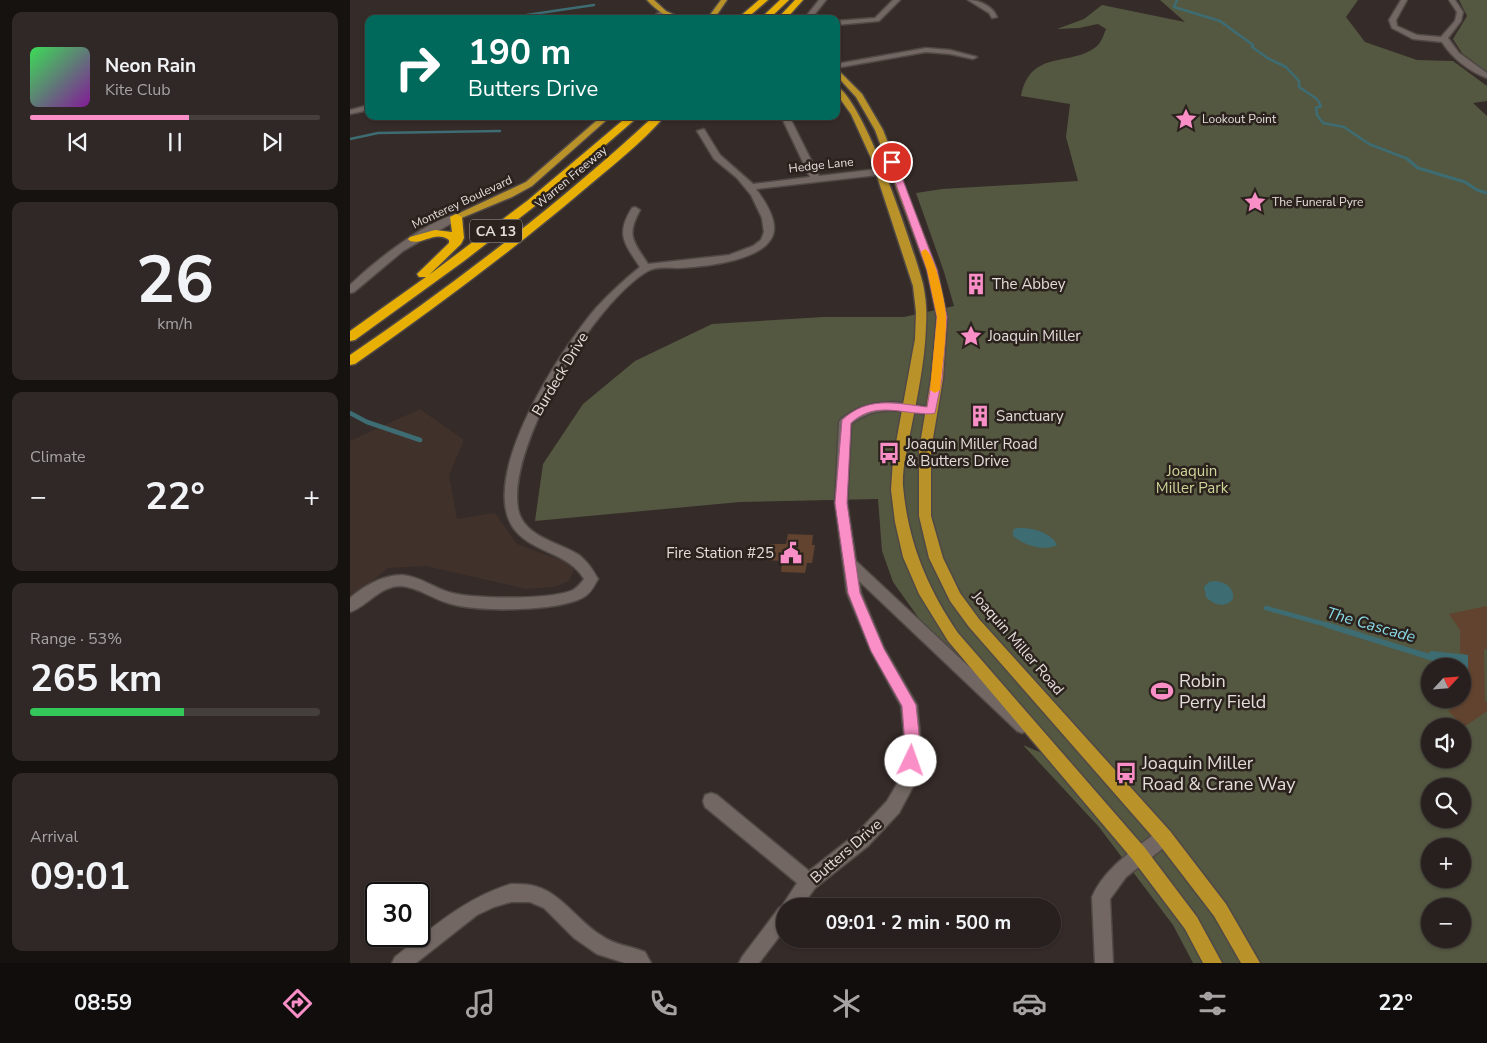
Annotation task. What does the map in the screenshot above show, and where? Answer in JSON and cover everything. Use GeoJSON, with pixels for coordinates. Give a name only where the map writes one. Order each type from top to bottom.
{"type":"FeatureCollection","features":[{"type":"Feature","properties":{"kind":"highway"},"geometry":{"type":"LineString","coordinates":[[746,15],[764,0]]}},
{"type":"Feature","properties":{"kind":"highway"},"geometry":{"type":"LineString","coordinates":[[769,15],[786,0]]}},
{"type":"Feature","properties":{"kind":"highway"},"geometry":{"type":"LineString","coordinates":[[785,15],[799,0]]}},
{"type":"Feature","properties":{"kind":"highway","name":"Warren Freeway"},"geometry":{"type":"LineString","coordinates":[[350,337],[416,291],[537,199],[629,120]]}},
{"type":"Feature","properties":{"kind":"highway","name":"Warren Freeway"},"geometry":{"type":"LineString","coordinates":[[350,361],[502,251],[575,193],[656,120]]}},
{"type":"Feature","properties":{"kind":"highway"},"geometry":{"type":"LineString","coordinates":[[628,147],[647,138],[668,120]]}},
{"type":"Feature","properties":{"kind":"highway"},"geometry":{"type":"LineString","coordinates":[[350,329],[435,264],[455,244],[458,238],[456,217]]}},
{"type":"Feature","properties":{"kind":"highway"},"geometry":{"type":"LineString","coordinates":[[414,239],[432,234],[447,233],[455,239],[455,244]]}},
{"type":"Feature","properties":{"kind":"main road"},"geometry":{"type":"LineString","coordinates":[[650,0],[664,12],[671,15]]}},
{"type":"Feature","properties":{"kind":"main road"},"geometry":{"type":"LineString","coordinates":[[713,15],[724,0]]}},
{"type":"Feature","properties":{"kind":"main road","name":"Joaquin Miller Road"},"geometry":{"type":"LineString","coordinates":[[840,75],[859,96],[879,130],[932,270],[942,317],[937,379],[924,464],[925,516],[936,558],[954,597],[974,623],[1164,837],[1220,910],[1251,963]]}},
{"type":"Feature","properties":{"kind":"main road"},"geometry":{"type":"LineString","coordinates":[[840,93],[865,132],[918,287],[920,338],[910,408],[896,479],[900,516],[906,546],[915,574],[932,606],[953,637],[1139,854],[1191,923],[1213,963]]}},
{"type":"Feature","properties":{"kind":"main road","name":"Monterey Boulevard"},"geometry":{"type":"LineString","coordinates":[[456,217],[509,195],[529,184],[602,120]]}},
{"type":"Feature","properties":{"kind":"street"},"geometry":{"type":"LineString","coordinates":[[810,15],[823,0]]}},
{"type":"Feature","properties":{"kind":"street"},"geometry":{"type":"LineString","coordinates":[[886,0],[896,1]]}},
{"type":"Feature","properties":{"kind":"street"},"geometry":{"type":"LineString","coordinates":[[971,0],[992,12],[994,17]]}},
{"type":"Feature","properties":{"kind":"street"},"geometry":{"type":"LineString","coordinates":[[1404,0],[1392,20],[1394,27],[1416,37],[1445,40]]}},
{"type":"Feature","properties":{"kind":"street"},"geometry":{"type":"LineString","coordinates":[[1445,40],[1458,21],[1460,12],[1452,0]]}},
{"type":"Feature","properties":{"kind":"street"},"geometry":{"type":"LineString","coordinates":[[840,23],[877,20],[896,1]]}},
{"type":"Feature","properties":{"kind":"street"},"geometry":{"type":"LineString","coordinates":[[658,15],[664,12]]}},
{"type":"Feature","properties":{"kind":"street"},"geometry":{"type":"LineString","coordinates":[[1445,40],[1447,45],[1487,76]]}},
{"type":"Feature","properties":{"kind":"street"},"geometry":{"type":"LineString","coordinates":[[840,65],[926,50],[950,52],[973,57]]}},
{"type":"Feature","properties":{"kind":"street"},"geometry":{"type":"LineString","coordinates":[[350,112],[365,108]]}},
{"type":"Feature","properties":{"kind":"street"},"geometry":{"type":"LineString","coordinates":[[787,120],[815,178]]}},
{"type":"Feature","properties":{"kind":"street"},"geometry":{"type":"LineString","coordinates":[[635,210],[627,225],[628,241],[646,268],[735,257],[755,250],[766,240],[769,233],[764,208],[751,187],[716,155],[706,143],[701,131]]}},
{"type":"Feature","properties":{"kind":"street","name":"Hedge Lane"},"geometry":{"type":"LineString","coordinates":[[751,187],[895,170]]}},
{"type":"Feature","properties":{"kind":"street","name":"Monterey Boulevard"},"geometry":{"type":"LineString","coordinates":[[350,290],[376,266],[414,239],[456,217]]}},
{"type":"Feature","properties":{"kind":"street","name":"Burdeck Drive"},"geometry":{"type":"LineString","coordinates":[[350,606],[362,595],[380,586],[397,581],[412,582],[445,597],[468,603],[556,600],[575,595],[586,588],[591,579],[588,571],[579,562],[534,540],[517,526],[512,509],[510,483],[517,457],[540,401],[568,356],[594,318],[632,278],[646,268]]}},
{"type":"Feature","properties":{"kind":"street","name":"Butters Drive"},"geometry":{"type":"LineString","coordinates":[[797,898],[809,882],[862,840],[893,807],[908,779],[913,744],[909,705],[878,651],[866,626],[854,593],[841,503],[845,422],[856,412],[869,407],[887,406],[931,411]]}},
{"type":"Feature","properties":{"kind":"street"},"geometry":{"type":"LineString","coordinates":[[849,563],[1058,760]]}},
{"type":"Feature","properties":{"kind":"street"},"geometry":{"type":"LineString","coordinates":[[711,801],[809,882]]}},
{"type":"Feature","properties":{"kind":"street"},"geometry":{"type":"LineString","coordinates":[[1104,963],[1101,898],[1120,871],[1139,854],[1164,837]]}},
{"type":"Feature","properties":{"kind":"street"},"geometry":{"type":"LineString","coordinates":[[401,963],[474,907],[494,897],[515,892],[535,894],[551,902],[563,916],[600,945],[639,958],[642,963]]}},
{"type":"Feature","properties":{"kind":"street"},"geometry":{"type":"LineString","coordinates":[[748,963],[776,926]]}},
{"type":"Feature","properties":{"kind":"shaded area"},"geometry":{"type":"Polygon","coordinates":[[[420,409],[464,440],[449,475],[457,519],[495,513],[517,544],[568,563],[574,570],[569,581],[554,587],[526,589],[426,566],[388,568],[350,600],[350,441],[420,409]]]}},
{"type":"Feature","properties":{"kind":"green space","name":"Joaquin Miller Park"},"geometry":{"type":"Polygon","coordinates":[[[1160,0],[1358,0],[1346,17],[1365,42],[1417,60],[1453,61],[1487,86],[1487,101],[1473,103],[1487,116],[1487,963],[1193,963],[1173,925],[1099,827],[1023,745],[1056,759],[938,645],[893,582],[882,551],[878,499],[740,502],[535,521],[543,464],[583,404],[635,361],[712,324],[823,317],[904,317],[954,306],[916,193],[942,189],[1078,181],[1066,137],[1070,104],[1021,96],[1026,81],[1033,71],[1042,65],[1075,56],[1098,45],[1106,29],[1098,24],[1079,28],[1057,29],[1084,19],[1102,5],[1185,22],[1160,0]]]}},
{"type":"Feature","properties":{"kind":"green space"},"geometry":{"type":"Polygon","coordinates":[[[1459,0],[1487,0],[1487,72],[1462,53],[1453,39],[1467,16],[1459,0]]]}},
{"type":"Feature","properties":{"kind":"water"},"geometry":{"type":"Polygon","coordinates":[[[1017,528],[1040,531],[1054,540],[1057,545],[1040,548],[1028,545],[1013,536],[1013,530],[1017,528]]]}},
{"type":"Feature","properties":{"kind":"water"},"geometry":{"type":"Polygon","coordinates":[[[1215,581],[1225,584],[1232,591],[1233,599],[1227,604],[1220,605],[1206,597],[1204,587],[1209,582],[1215,581]]]}},
{"type":"Feature","properties":{"kind":"water"},"geometry":{"type":"Polygon","coordinates":[[[1431,651],[1468,655],[1468,658],[1430,658],[1428,654],[1431,651]]]}},
{"type":"Feature","properties":{"kind":"building","name":"Fire Station #25"},"geometry":{"type":"Polygon","coordinates":[[[788,534],[813,535],[812,545],[815,545],[812,563],[807,563],[805,573],[781,572],[782,561],[766,560],[770,544],[786,544],[788,534]]]}},
{"type":"Feature","properties":{"kind":"building"},"geometry":{"type":"Polygon","coordinates":[[[1487,606],[1487,650],[1484,649],[1485,701],[1487,702],[1487,711],[1471,722],[1471,718],[1455,718],[1448,711],[1452,708],[1471,708],[1471,658],[1460,653],[1460,630],[1449,614],[1487,606]]]}},
{"type":"Feature","properties":{"kind":"waterway"},"geometry":{"type":"LineString","coordinates":[[1177,0],[1174,7],[1220,21],[1269,59],[1286,67],[1299,81],[1299,87],[1317,99],[1321,106],[1316,108],[1317,115],[1323,123],[1344,127],[1369,144],[1407,158]]}},
{"type":"Feature","properties":{"kind":"waterway"},"geometry":{"type":"LineString","coordinates":[[526,15],[594,5]]}},
{"type":"Feature","properties":{"kind":"waterway"},"geometry":{"type":"LineString","coordinates":[[350,139],[378,133],[500,131]]}},
{"type":"Feature","properties":{"kind":"waterway"},"geometry":{"type":"LineString","coordinates":[[1407,158],[1418,168],[1465,182],[1477,190],[1487,193]]}},
{"type":"Feature","properties":{"kind":"waterway"},"geometry":{"type":"LineString","coordinates":[[350,413],[367,422],[420,440]]}},
{"type":"Feature","properties":{"kind":"waterway","name":"The Cascade"},"geometry":{"type":"LineString","coordinates":[[1266,608],[1331,626]]}},
{"type":"Feature","properties":{"kind":"waterway","name":"The Cascade"},"geometry":{"type":"LineString","coordinates":[[1327,625],[1433,658]]}},
{"type":"Feature","properties":{"kind":"slow traffic"},"geometry":{"type":"LineString","coordinates":[[925,252],[932,270],[942,317],[935,390]]}},
{"type":"Feature","properties":{"kind":"place","name":"Lookout Point"},"geometry":{"type":"Point","coordinates":[1186,119]}},
{"type":"Feature","properties":{"kind":"place","name":"The Funeral Pyre"},"geometry":{"type":"Point","coordinates":[1255,202]}},
{"type":"Feature","properties":{"kind":"place","name":"The Abbey"},"geometry":{"type":"Point","coordinates":[976,284]}},
{"type":"Feature","properties":{"kind":"place","name":"Joaquin Miller"},"geometry":{"type":"Point","coordinates":[971,336]}},
{"type":"Feature","properties":{"kind":"place","name":"Sanctuary"},"geometry":{"type":"Point","coordinates":[980,416]}},
{"type":"Feature","properties":{"kind":"place","name":"Joaquin Miller Road & Butters Drive"},"geometry":{"type":"Point","coordinates":[889,453]}},
{"type":"Feature","properties":{"kind":"place","name":"Fire Station #25"},"geometry":{"type":"Point","coordinates":[791,553]}},
{"type":"Feature","properties":{"kind":"place","name":"Robin Perry Field"},"geometry":{"type":"Point","coordinates":[1162,691]}},
{"type":"Feature","properties":{"kind":"place","name":"Joaquin Miller Road & Crane Way"},"geometry":{"type":"Point","coordinates":[1126,773]}},
{"type":"Feature","properties":{"kind":"route"},"geometry":{"type":"LineString","coordinates":[[892,162],[932,270],[939,302],[942,317],[937,379],[931,411],[887,406],[869,407],[856,412],[845,422],[841,503],[854,593],[866,626],[878,651],[909,705],[913,744],[911,761]]}}]}
